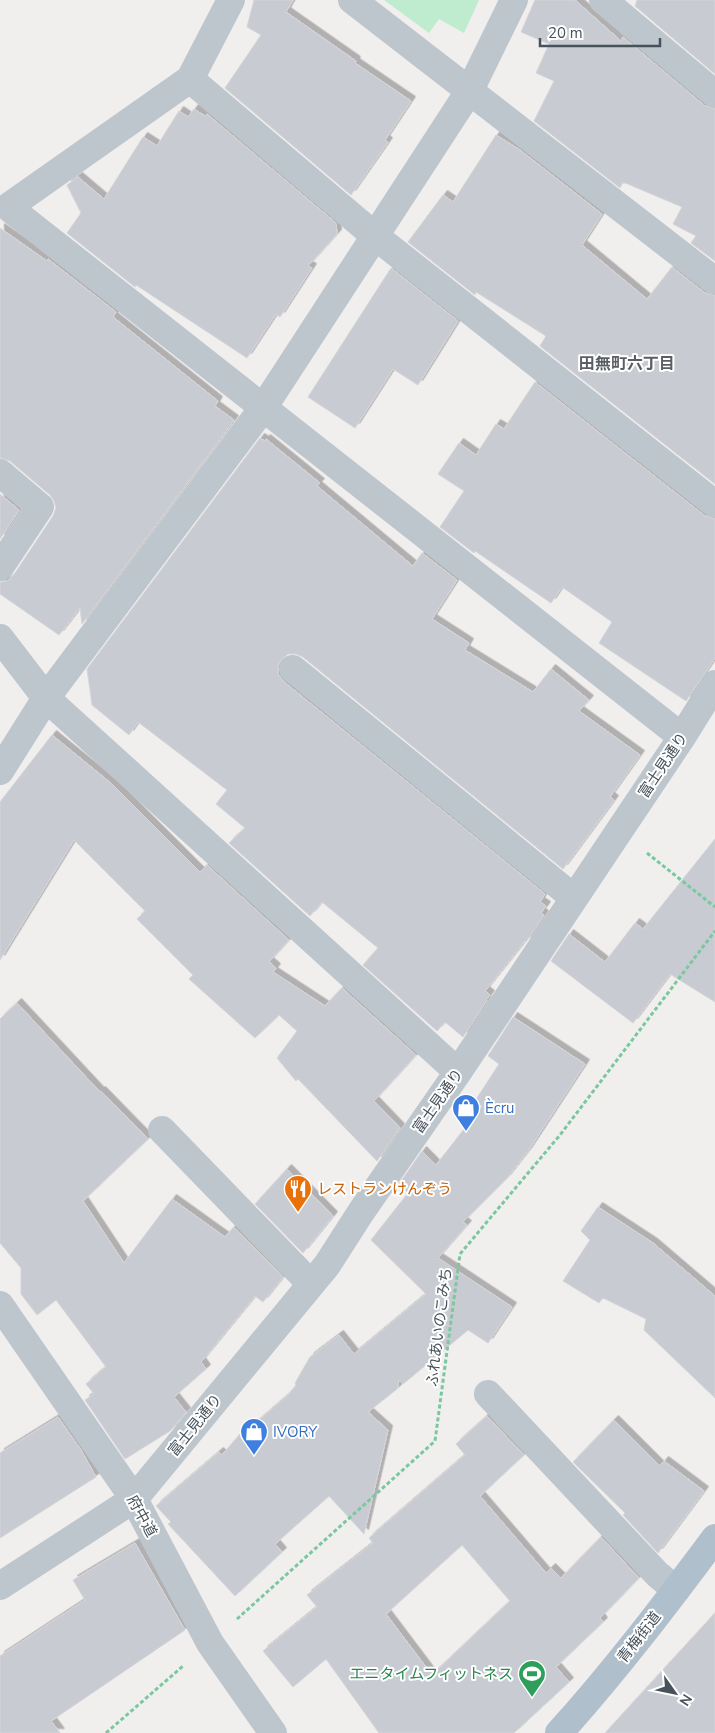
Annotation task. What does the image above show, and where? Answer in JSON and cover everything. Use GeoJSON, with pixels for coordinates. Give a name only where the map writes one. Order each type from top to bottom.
{"type":"FeatureCollection","features":[{"type":"Feature","properties":{"kind":"main road","name":"青梅街道"},"geometry":{"type":"LineString","coordinates":[[559,1733],[593,1696],[715,1538]]}},
{"type":"Feature","properties":{"kind":"street"},"geometry":{"type":"LineString","coordinates":[[231,0],[190,79],[8,207],[682,738]]}},
{"type":"Feature","properties":{"kind":"street"},"geometry":{"type":"LineString","coordinates":[[352,0],[715,281]]}},
{"type":"Feature","properties":{"kind":"street"},"geometry":{"type":"LineString","coordinates":[[0,770],[46,698],[263,408],[470,90],[514,0]]}},
{"type":"Feature","properties":{"kind":"street"},"geometry":{"type":"LineString","coordinates":[[603,0],[715,94]]}},
{"type":"Feature","properties":{"kind":"street"},"geometry":{"type":"LineString","coordinates":[[190,79],[375,236],[715,504]]}},
{"type":"Feature","properties":{"kind":"street"},"geometry":{"type":"LineString","coordinates":[[0,473],[40,508],[0,567]]}},
{"type":"Feature","properties":{"kind":"street"},"geometry":{"type":"LineString","coordinates":[[0,638],[46,698],[458,1072]]}},
{"type":"Feature","properties":{"kind":"street"},"geometry":{"type":"LineString","coordinates":[[293,669],[574,898]]}},
{"type":"Feature","properties":{"kind":"street","name":"富士見通り"},"geometry":{"type":"LineString","coordinates":[[0,1586],[134,1499],[327,1265],[682,738],[715,684]]}},
{"type":"Feature","properties":{"kind":"street"},"geometry":{"type":"LineString","coordinates":[[162,1130],[310,1284]]}},
{"type":"Feature","properties":{"kind":"street","name":"府中道"},"geometry":{"type":"LineString","coordinates":[[0,1305],[134,1499],[210,1643],[273,1733]]}},
{"type":"Feature","properties":{"kind":"street"},"geometry":{"type":"LineString","coordinates":[[488,1394],[657,1574],[676,1590]]}},
{"type":"Feature","properties":{"kind":"path"},"geometry":{"type":"LineString","coordinates":[[619,831],[715,907]]}},
{"type":"Feature","properties":{"kind":"path","name":"ふれあいのこみち"},"geometry":{"type":"LineString","coordinates":[[232,1623],[435,1441],[460,1254],[560,1135],[715,931]]}},
{"type":"Feature","properties":{"kind":"path"},"geometry":{"type":"LineString","coordinates":[[106,1733],[186,1663]]}},
{"type":"Feature","properties":{"kind":"green space"},"geometry":{"type":"Polygon","coordinates":[[[384,0],[479,0],[464,33],[439,19],[429,33],[384,0]]]}},
{"type":"Feature","properties":{"kind":"building"},"geometry":{"type":"Polygon","coordinates":[[[254,0],[293,0],[286,12],[356,61],[355,63],[411,101],[385,140],[388,142],[351,195],[225,88],[261,35],[247,27],[254,0]]]}},
{"type":"Feature","properties":{"kind":"building"},"geometry":{"type":"Polygon","coordinates":[[[535,0],[575,0],[621,41],[623,37],[705,106],[715,109],[715,261],[691,243],[696,236],[673,224],[682,207],[623,182],[620,188],[534,121],[554,81],[536,73],[549,44],[521,32],[535,0]]]}},
{"type":"Feature","properties":{"kind":"building"},"geometry":{"type":"Polygon","coordinates":[[[637,0],[715,0],[715,74],[635,6],[637,0]]]}},
{"type":"Feature","properties":{"kind":"building"},"geometry":{"type":"Polygon","coordinates":[[[194,109],[205,116],[207,114],[336,223],[337,234],[308,266],[312,268],[280,317],[276,314],[247,358],[136,285],[135,287],[67,233],[81,213],[67,185],[78,177],[104,199],[143,137],[157,146],[179,111],[188,117],[194,109]]]}},
{"type":"Feature","properties":{"kind":"building"},"geometry":{"type":"Polygon","coordinates":[[[496,135],[520,150],[602,214],[582,245],[647,299],[672,267],[705,293],[715,296],[715,484],[540,346],[546,336],[476,292],[475,295],[408,242],[443,195],[453,202],[496,135]]]}},
{"type":"Feature","properties":{"kind":"building"},"geometry":{"type":"Polygon","coordinates":[[[0,228],[47,261],[48,259],[116,312],[113,317],[218,401],[215,406],[234,420],[82,624],[80,608],[59,635],[0,594],[0,582],[7,581],[13,576],[53,516],[56,508],[50,495],[10,461],[0,458],[0,228]]]}},
{"type":"Feature","properties":{"kind":"building"},"geometry":{"type":"Polygon","coordinates":[[[391,268],[458,321],[418,385],[393,369],[355,428],[308,397],[391,268]]]}},
{"type":"Feature","properties":{"kind":"building"},"geometry":{"type":"Polygon","coordinates":[[[535,382],[705,516],[715,519],[715,658],[686,701],[599,643],[612,622],[562,587],[551,603],[475,551],[474,553],[440,527],[464,491],[438,474],[459,443],[476,455],[496,424],[504,429],[535,382]]]}},
{"type":"Feature","properties":{"kind":"building"},"geometry":{"type":"Polygon","coordinates":[[[260,438],[265,441],[266,439],[320,483],[317,486],[413,566],[422,553],[457,580],[432,619],[469,643],[465,650],[533,692],[551,669],[589,700],[579,711],[640,755],[610,797],[614,800],[563,869],[303,657],[296,654],[288,654],[281,660],[278,666],[278,674],[283,681],[545,894],[540,902],[546,906],[541,913],[544,915],[526,942],[485,991],[490,995],[463,1037],[445,1022],[437,1031],[363,965],[378,948],[322,902],[310,916],[229,843],[245,828],[216,804],[227,790],[138,722],[129,735],[92,705],[87,669],[260,438]]]}},
{"type":"Feature","properties":{"kind":"building"},"geometry":{"type":"Polygon","coordinates":[[[0,494],[19,510],[0,539],[0,494]]]}},
{"type":"Feature","properties":{"kind":"building"},"geometry":{"type":"Polygon","coordinates":[[[52,735],[112,784],[200,872],[207,865],[289,940],[269,962],[276,968],[273,972],[325,1006],[342,988],[416,1055],[374,1101],[400,1128],[377,1161],[298,1079],[296,1081],[277,1058],[297,1031],[279,1015],[255,1038],[189,979],[193,975],[137,919],[145,911],[74,840],[0,960],[0,802],[52,735]]]}},
{"type":"Feature","properties":{"kind":"building"},"geometry":{"type":"Polygon","coordinates":[[[715,839],[715,1002],[670,974],[633,1023],[551,961],[569,934],[605,962],[635,923],[643,929],[715,839]]]}},
{"type":"Feature","properties":{"kind":"building"},"geometry":{"type":"Polygon","coordinates":[[[17,1003],[100,1092],[148,1139],[83,1201],[124,1263],[172,1199],[225,1237],[234,1227],[283,1277],[263,1302],[255,1296],[201,1362],[206,1369],[174,1397],[186,1412],[170,1431],[125,1459],[85,1400],[94,1394],[86,1384],[106,1367],[56,1300],[37,1315],[21,1294],[21,1268],[0,1243],[0,1019],[17,1003]]]}},
{"type":"Feature","properties":{"kind":"building"},"geometry":{"type":"Polygon","coordinates":[[[513,1017],[585,1064],[528,1151],[506,1179],[463,1222],[467,1225],[438,1258],[512,1307],[488,1343],[468,1330],[403,1384],[399,1380],[397,1389],[368,1412],[388,1430],[364,1534],[329,1496],[275,1544],[282,1552],[235,1596],[168,1524],[171,1522],[156,1506],[219,1452],[222,1455],[246,1427],[249,1429],[288,1395],[296,1385],[295,1383],[310,1357],[339,1335],[354,1354],[426,1294],[371,1240],[408,1193],[399,1184],[422,1151],[436,1165],[482,1106],[475,1101],[499,1064],[488,1056],[513,1017]]]}},
{"type":"Feature","properties":{"kind":"building"},"geometry":{"type":"Polygon","coordinates":[[[287,1169],[333,1216],[303,1253],[255,1204],[287,1169]]]}},
{"type":"Feature","properties":{"kind":"building"},"geometry":{"type":"Polygon","coordinates":[[[598,1207],[653,1243],[715,1296],[715,1398],[644,1330],[646,1319],[603,1298],[599,1303],[563,1281],[590,1240],[581,1231],[598,1207]]]}},
{"type":"Feature","properties":{"kind":"building"},"geometry":{"type":"Polygon","coordinates":[[[487,1416],[524,1455],[480,1496],[546,1573],[551,1568],[561,1578],[601,1537],[639,1578],[600,1618],[603,1622],[556,1667],[569,1682],[514,1733],[379,1733],[326,1659],[293,1687],[263,1651],[317,1607],[307,1595],[373,1543],[369,1538],[465,1455],[456,1444],[487,1416]],[[462,1545],[386,1614],[432,1675],[510,1601],[462,1545]]]}},
{"type":"Feature","properties":{"kind":"building"},"geometry":{"type":"Polygon","coordinates":[[[58,1417],[81,1450],[96,1477],[0,1538],[0,1453],[58,1417]]]}},
{"type":"Feature","properties":{"kind":"building"},"geometry":{"type":"Polygon","coordinates":[[[614,1420],[660,1466],[664,1461],[704,1491],[658,1553],[623,1515],[625,1513],[573,1462],[614,1420]]]}},
{"type":"Feature","properties":{"kind":"building"},"geometry":{"type":"Polygon","coordinates":[[[135,1543],[185,1630],[51,1721],[60,1733],[0,1733],[0,1656],[85,1600],[73,1580],[135,1543]]]}},
{"type":"Feature","properties":{"kind":"building"},"geometry":{"type":"Polygon","coordinates":[[[715,1613],[715,1733],[605,1733],[715,1613]]]}},
{"type":"Feature","properties":{"kind":"place","name":"Ècru"},"geometry":{"type":"Point","coordinates":[466,1132]}},
{"type":"Feature","properties":{"kind":"place","name":"レストランけんぞう"},"geometry":{"type":"Point","coordinates":[298,1213]}},
{"type":"Feature","properties":{"kind":"place","name":"IVORY"},"geometry":{"type":"Point","coordinates":[254,1456]}},
{"type":"Feature","properties":{"kind":"place","name":"エニタイムフィットネス"},"geometry":{"type":"Point","coordinates":[532,1698]}},
{"type":"Feature","properties":{"kind":"district","name":"田無町六丁目"},"geometry":{"type":"Point","coordinates":[627,363]}}]}
